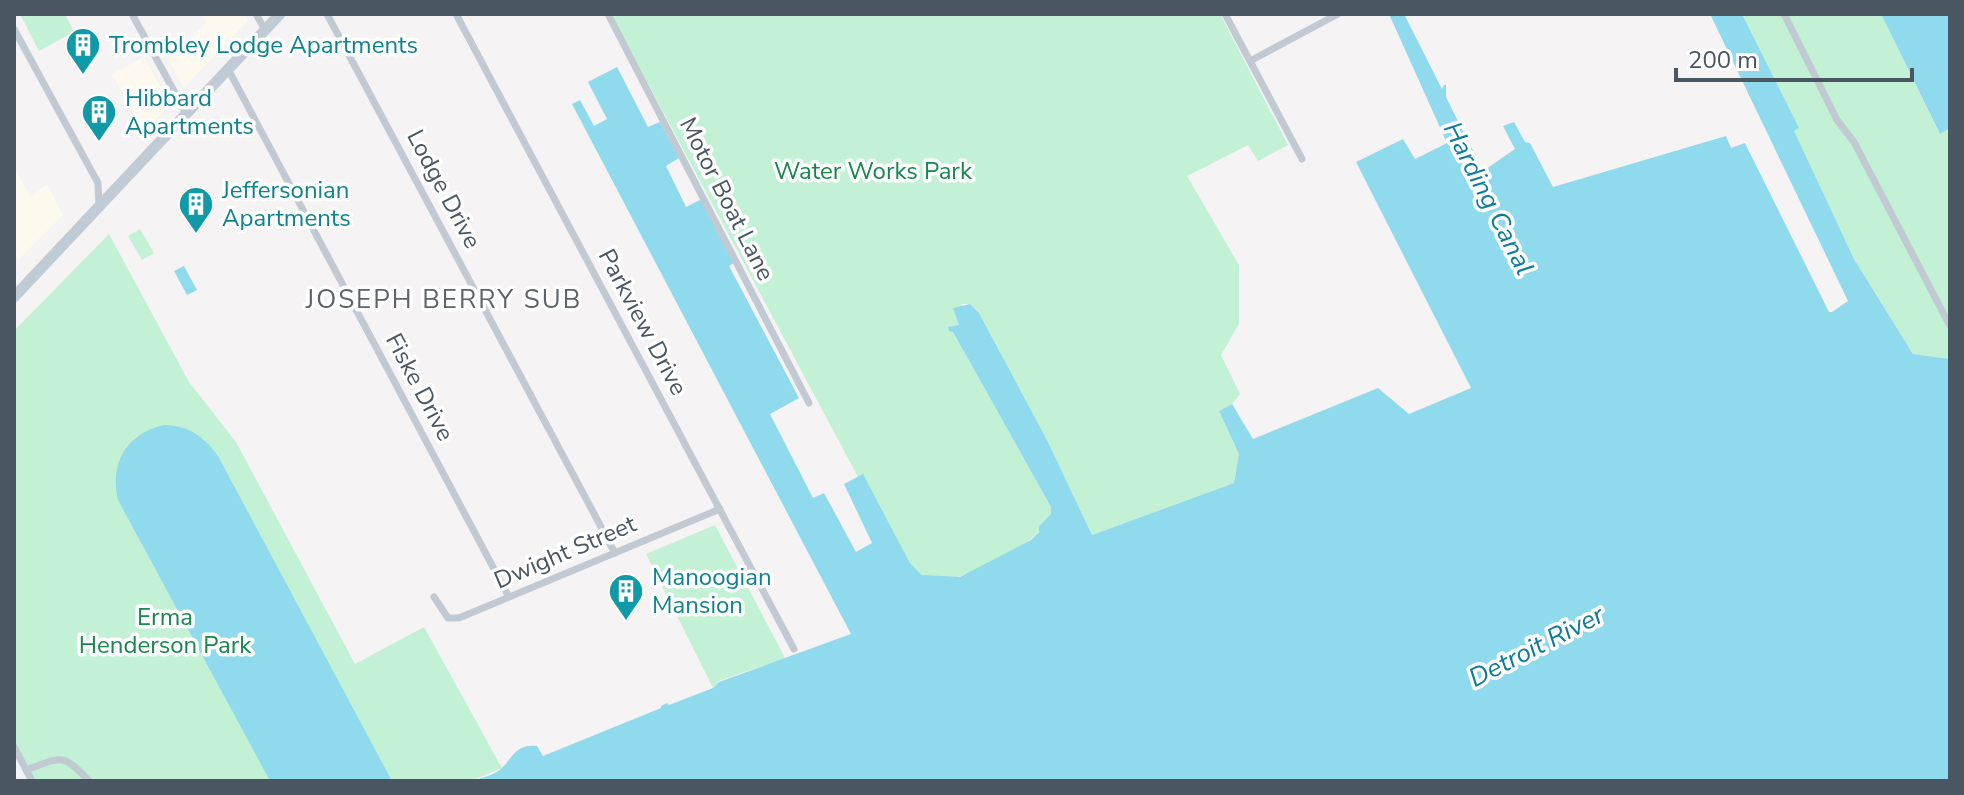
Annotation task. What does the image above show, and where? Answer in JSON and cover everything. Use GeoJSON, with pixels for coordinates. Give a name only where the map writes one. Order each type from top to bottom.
{"type":"FeatureCollection","features":[{"type":"Feature","properties":{"kind":"main road"},"geometry":{"type":"LineString","coordinates":[[16,290],[280,14]]}},
{"type":"Feature","properties":{"kind":"street"},"geometry":{"type":"LineString","coordinates":[[132,14],[186,113]]}},
{"type":"Feature","properties":{"kind":"street"},"geometry":{"type":"LineString","coordinates":[[256,14],[265,30]]}},
{"type":"Feature","properties":{"kind":"street","name":"Lodge Drive"},"geometry":{"type":"LineString","coordinates":[[327,14],[615,553]]}},
{"type":"Feature","properties":{"kind":"street","name":"Parkview Drive"},"geometry":{"type":"LineString","coordinates":[[456,14],[794,649]]}},
{"type":"Feature","properties":{"kind":"street","name":"Motor Boat Lane"},"geometry":{"type":"LineString","coordinates":[[608,14],[809,403]]}},
{"type":"Feature","properties":{"kind":"street"},"geometry":{"type":"LineString","coordinates":[[1225,14],[1302,159]]}},
{"type":"Feature","properties":{"kind":"street"},"geometry":{"type":"LineString","coordinates":[[1250,61],[1338,14]]}},
{"type":"Feature","properties":{"kind":"street"},"geometry":{"type":"LineString","coordinates":[[1784,14],[1837,120],[1854,142],[1950,326]]}},
{"type":"Feature","properties":{"kind":"street"},"geometry":{"type":"LineString","coordinates":[[14,29],[98,183],[99,206]]}},
{"type":"Feature","properties":{"kind":"street","name":"Fiske Drive"},"geometry":{"type":"LineString","coordinates":[[228,69],[509,597]]}},
{"type":"Feature","properties":{"kind":"street","name":"Dwight Street"},"geometry":{"type":"LineString","coordinates":[[434,597],[444,615],[454,619],[720,509]]}},
{"type":"Feature","properties":{"kind":"street"},"geometry":{"type":"LineString","coordinates":[[15,750],[32,781]]}},
{"type":"Feature","properties":{"kind":"street"},"geometry":{"type":"LineString","coordinates":[[26,770],[63,758],[89,781]]}},
{"type":"Feature","properties":{"kind":"shaded area"},"geometry":{"type":"Polygon","coordinates":[[[202,14],[244,14],[248,21],[184,88],[169,60],[206,22],[202,14]]]}},
{"type":"Feature","properties":{"kind":"shaded area"},"geometry":{"type":"Polygon","coordinates":[[[144,57],[170,104],[144,134],[112,74],[144,57]]]}},
{"type":"Feature","properties":{"kind":"shaded area"},"geometry":{"type":"Polygon","coordinates":[[[14,167],[31,197],[47,184],[63,215],[18,260],[14,253],[14,167]]]}},
{"type":"Feature","properties":{"kind":"green space"},"geometry":{"type":"Polygon","coordinates":[[[20,14],[65,14],[74,32],[39,51],[20,14]]]}},
{"type":"Feature","properties":{"kind":"green space","name":"Water Works Park"},"geometry":{"type":"Polygon","coordinates":[[[611,14],[1220,14],[1288,145],[1258,161],[1248,145],[1187,176],[1239,265],[1239,324],[1221,355],[1240,394],[1232,404],[1219,411],[1239,454],[1234,483],[1092,535],[1047,440],[979,313],[970,304],[962,304],[960,326],[953,332],[1051,507],[1051,514],[1039,526],[1039,531],[1024,544],[980,569],[952,578],[922,575],[910,563],[863,475],[858,477],[611,14]]]}},
{"type":"Feature","properties":{"kind":"green space"},"geometry":{"type":"Polygon","coordinates":[[[1742,14],[1881,14],[1939,133],[1950,128],[1950,359],[1913,354],[1854,259],[1793,131],[1798,128],[1742,14]]]}},
{"type":"Feature","properties":{"kind":"green space"},"geometry":{"type":"Polygon","coordinates":[[[140,229],[154,253],[142,260],[128,236],[140,229]]]}},
{"type":"Feature","properties":{"kind":"green space","name":"Erma Henderson Park"},"geometry":{"type":"Polygon","coordinates":[[[109,234],[189,382],[236,442],[355,664],[424,627],[502,768],[470,781],[35,781],[14,740],[14,331],[109,234]]]}},
{"type":"Feature","properties":{"kind":"green space"},"geometry":{"type":"Polygon","coordinates":[[[715,525],[785,658],[719,681],[713,688],[646,554],[715,525]]]}},
{"type":"Feature","properties":{"kind":"water"},"geometry":{"type":"Polygon","coordinates":[[[1389,14],[1404,14],[1442,89],[1446,85],[1446,97],[1483,171],[1515,149],[1503,126],[1514,122],[1525,142],[1530,143],[1553,187],[1726,136],[1731,148],[1745,143],[1829,312],[1832,312],[1848,301],[1710,14],[1742,14],[1799,128],[1794,131],[1854,259],[1913,354],[1950,359],[1950,781],[472,781],[499,770],[516,751],[525,747],[537,746],[543,756],[667,703],[669,705],[713,688],[719,682],[851,634],[572,104],[580,100],[594,126],[607,119],[588,82],[617,67],[648,127],[660,122],[679,158],[666,166],[686,207],[702,199],[735,262],[729,266],[799,398],[770,414],[813,498],[824,493],[856,552],[872,543],[844,484],[863,474],[910,563],[922,575],[960,577],[1031,540],[1051,514],[1051,507],[953,332],[949,331],[948,327],[959,325],[953,308],[970,304],[979,313],[1047,440],[1092,535],[1234,483],[1239,454],[1219,411],[1232,404],[1253,439],[1378,388],[1409,414],[1471,388],[1356,162],[1403,139],[1415,159],[1447,143],[1389,14]]]}},
{"type":"Feature","properties":{"kind":"water"},"geometry":{"type":"Polygon","coordinates":[[[1881,14],[1950,14],[1950,128],[1940,134],[1881,14]]]}},
{"type":"Feature","properties":{"kind":"water"},"geometry":{"type":"Polygon","coordinates":[[[184,266],[197,290],[187,295],[174,271],[184,266]]]}},
{"type":"Feature","properties":{"kind":"water"},"geometry":{"type":"Polygon","coordinates":[[[164,425],[195,433],[218,456],[392,781],[270,781],[118,500],[116,474],[124,452],[140,435],[164,425]]]}},
{"type":"Feature","properties":{"kind":"place","name":"Trombley Lodge Apartments"},"geometry":{"type":"Point","coordinates":[83,76]}},
{"type":"Feature","properties":{"kind":"place","name":"Hibbard Apartments"},"geometry":{"type":"Point","coordinates":[99,143]}},
{"type":"Feature","properties":{"kind":"place","name":"Jeffersonian Apartments"},"geometry":{"type":"Point","coordinates":[196,235]}},
{"type":"Feature","properties":{"kind":"place","name":"Manoogian Mansion"},"geometry":{"type":"Point","coordinates":[626,622]}},
{"type":"Feature","properties":{"kind":"district","name":"JOSEPH BERRY SUB"},"geometry":{"type":"Point","coordinates":[444,299]}},
{"type":"Feature","properties":{"kind":"water label","name":"Harding Canal"},"geometry":{"type":"Point","coordinates":[1489,198]}},
{"type":"Feature","properties":{"kind":"water label","name":"Detroit River"},"geometry":{"type":"Point","coordinates":[1536,646]}}]}
